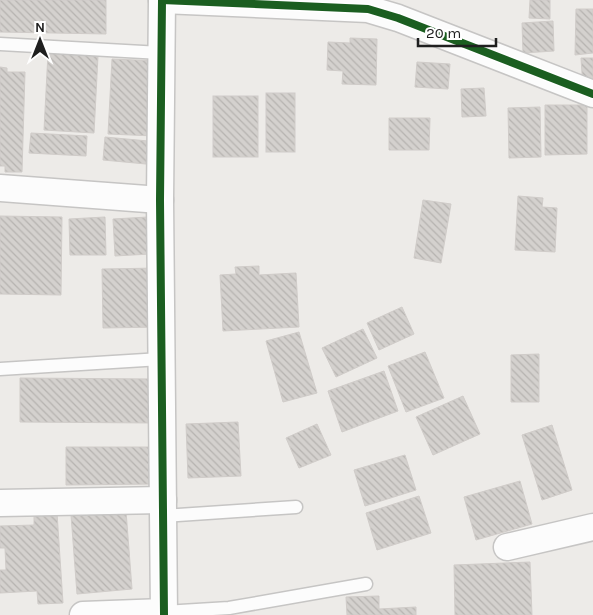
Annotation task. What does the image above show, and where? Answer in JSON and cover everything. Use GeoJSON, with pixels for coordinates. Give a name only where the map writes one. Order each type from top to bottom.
{"type":"FeatureCollection","features":[{"type":"Feature","properties":{"kind":"street"},"geometry":{"type":"LineString","coordinates":[[83,615],[164,613],[160,200],[162,0],[368,8],[593,94]]}},
{"type":"Feature","properties":{"kind":"street"},"geometry":{"type":"LineString","coordinates":[[0,188],[160,200]]}},
{"type":"Feature","properties":{"kind":"street"},"geometry":{"type":"LineString","coordinates":[[0,504],[163,508]]}},
{"type":"Feature","properties":{"kind":"street"},"geometry":{"type":"LineString","coordinates":[[507,547],[593,527]]}},
{"type":"Feature","properties":{"kind":"lane"},"geometry":{"type":"LineString","coordinates":[[0,44],[161,53]]}},
{"type":"Feature","properties":{"kind":"lane"},"geometry":{"type":"LineString","coordinates":[[0,369],[161,359]]}},
{"type":"Feature","properties":{"kind":"lane"},"geometry":{"type":"LineString","coordinates":[[163,508],[296,507]]}},
{"type":"Feature","properties":{"kind":"lane"},"geometry":{"type":"LineString","coordinates":[[164,613],[229,608],[366,584]]}},
{"type":"Feature","properties":{"kind":"building"},"geometry":{"type":"Polygon","coordinates":[[[0,0],[106,0],[106,34],[0,32],[0,0]]]}},
{"type":"Feature","properties":{"kind":"building"},"geometry":{"type":"Polygon","coordinates":[[[530,0],[550,0],[550,19],[529,18],[530,0]]]}},
{"type":"Feature","properties":{"kind":"building"},"geometry":{"type":"Polygon","coordinates":[[[576,9],[593,9],[593,53],[575,55],[576,9]]]}},
{"type":"Feature","properties":{"kind":"building"},"geometry":{"type":"Polygon","coordinates":[[[553,21],[554,51],[523,53],[522,23],[553,21]]]}},
{"type":"Feature","properties":{"kind":"building"},"geometry":{"type":"Polygon","coordinates":[[[350,38],[377,39],[376,85],[342,84],[343,71],[327,70],[328,42],[350,43],[350,38]]]}},
{"type":"Feature","properties":{"kind":"building"},"geometry":{"type":"Polygon","coordinates":[[[48,53],[98,56],[94,133],[44,130],[48,53]]]}},
{"type":"Feature","properties":{"kind":"building"},"geometry":{"type":"Polygon","coordinates":[[[581,58],[593,58],[593,87],[583,88],[581,58]]]}},
{"type":"Feature","properties":{"kind":"building"},"geometry":{"type":"Polygon","coordinates":[[[112,59],[159,61],[155,136],[108,134],[112,59]]]}},
{"type":"Feature","properties":{"kind":"building"},"geometry":{"type":"Polygon","coordinates":[[[417,62],[450,64],[448,89],[415,87],[417,62]]]}},
{"type":"Feature","properties":{"kind":"building"},"geometry":{"type":"Polygon","coordinates":[[[0,67],[7,68],[7,72],[25,72],[22,172],[5,172],[5,166],[0,166],[0,67]]]}},
{"type":"Feature","properties":{"kind":"building"},"geometry":{"type":"Polygon","coordinates":[[[484,88],[486,116],[462,117],[461,89],[484,88]]]}},
{"type":"Feature","properties":{"kind":"building"},"geometry":{"type":"Polygon","coordinates":[[[266,93],[295,93],[295,152],[266,152],[266,93]]]}},
{"type":"Feature","properties":{"kind":"building"},"geometry":{"type":"Polygon","coordinates":[[[213,96],[258,96],[258,157],[213,157],[213,96]]]}},
{"type":"Feature","properties":{"kind":"building"},"geometry":{"type":"Polygon","coordinates":[[[545,105],[587,105],[587,154],[545,155],[545,105]]]}},
{"type":"Feature","properties":{"kind":"building"},"geometry":{"type":"Polygon","coordinates":[[[540,107],[541,157],[509,158],[508,108],[540,107]]]}},
{"type":"Feature","properties":{"kind":"building"},"geometry":{"type":"Polygon","coordinates":[[[389,118],[430,118],[429,150],[389,150],[389,118]]]}},
{"type":"Feature","properties":{"kind":"building"},"geometry":{"type":"Polygon","coordinates":[[[31,133],[87,136],[86,156],[29,153],[31,133]]]}},
{"type":"Feature","properties":{"kind":"building"},"geometry":{"type":"Polygon","coordinates":[[[105,137],[148,141],[146,164],[103,160],[105,137]]]}},
{"type":"Feature","properties":{"kind":"building"},"geometry":{"type":"Polygon","coordinates":[[[518,196],[543,198],[542,207],[557,208],[555,252],[515,250],[518,196]]]}},
{"type":"Feature","properties":{"kind":"building"},"geometry":{"type":"Polygon","coordinates":[[[423,200],[451,204],[441,263],[414,258],[423,200]]]}},
{"type":"Feature","properties":{"kind":"building"},"geometry":{"type":"Polygon","coordinates":[[[0,216],[62,217],[61,295],[0,294],[0,216]]]}},
{"type":"Feature","properties":{"kind":"building"},"geometry":{"type":"Polygon","coordinates":[[[105,217],[106,255],[70,255],[69,219],[105,217]]]}},
{"type":"Feature","properties":{"kind":"building"},"geometry":{"type":"Polygon","coordinates":[[[148,217],[150,254],[115,256],[113,219],[148,217]]]}},
{"type":"Feature","properties":{"kind":"building"},"geometry":{"type":"Polygon","coordinates":[[[259,266],[259,275],[296,273],[299,327],[223,331],[220,275],[236,274],[235,267],[259,266]]]}},
{"type":"Feature","properties":{"kind":"building"},"geometry":{"type":"Polygon","coordinates":[[[159,268],[160,327],[103,328],[102,269],[159,268]]]}},
{"type":"Feature","properties":{"kind":"building"},"geometry":{"type":"Polygon","coordinates":[[[402,307],[414,334],[379,350],[367,323],[402,307]]]}},
{"type":"Feature","properties":{"kind":"building"},"geometry":{"type":"Polygon","coordinates":[[[363,329],[377,358],[336,377],[322,348],[363,329]]]}},
{"type":"Feature","properties":{"kind":"building"},"geometry":{"type":"Polygon","coordinates":[[[299,332],[317,393],[283,402],[266,341],[299,332]]]}},
{"type":"Feature","properties":{"kind":"building"},"geometry":{"type":"Polygon","coordinates":[[[425,352],[444,398],[406,412],[388,366],[425,352]]]}},
{"type":"Feature","properties":{"kind":"building"},"geometry":{"type":"Polygon","coordinates":[[[539,354],[539,402],[511,402],[511,355],[539,354]]]}},
{"type":"Feature","properties":{"kind":"building"},"geometry":{"type":"Polygon","coordinates":[[[384,371],[398,411],[342,432],[328,391],[384,371]]]}},
{"type":"Feature","properties":{"kind":"building"},"geometry":{"type":"Polygon","coordinates":[[[20,378],[154,379],[154,423],[20,422],[20,378]]]}},
{"type":"Feature","properties":{"kind":"building"},"geometry":{"type":"Polygon","coordinates":[[[463,396],[480,434],[433,455],[416,417],[463,396]]]}},
{"type":"Feature","properties":{"kind":"building"},"geometry":{"type":"Polygon","coordinates":[[[238,422],[241,476],[188,478],[186,424],[238,422]]]}},
{"type":"Feature","properties":{"kind":"building"},"geometry":{"type":"Polygon","coordinates":[[[317,424],[331,455],[299,468],[286,438],[317,424]]]}},
{"type":"Feature","properties":{"kind":"building"},"geometry":{"type":"Polygon","coordinates":[[[552,425],[572,490],[542,500],[522,435],[552,425]]]}},
{"type":"Feature","properties":{"kind":"building"},"geometry":{"type":"Polygon","coordinates":[[[66,447],[154,447],[154,484],[66,485],[66,447]]]}},
{"type":"Feature","properties":{"kind":"building"},"geometry":{"type":"Polygon","coordinates":[[[405,455],[416,490],[365,506],[354,470],[405,455]]]}},
{"type":"Feature","properties":{"kind":"building"},"geometry":{"type":"Polygon","coordinates":[[[520,481],[532,524],[476,540],[464,497],[520,481]]]}},
{"type":"Feature","properties":{"kind":"building"},"geometry":{"type":"Polygon","coordinates":[[[419,496],[431,533],[377,550],[366,513],[419,496]]]}},
{"type":"Feature","properties":{"kind":"building"},"geometry":{"type":"Polygon","coordinates":[[[126,511],[132,589],[77,594],[71,515],[126,511]]]}},
{"type":"Feature","properties":{"kind":"building"},"geometry":{"type":"Polygon","coordinates":[[[57,513],[63,603],[38,604],[37,591],[0,593],[0,570],[6,570],[5,548],[0,548],[0,526],[34,525],[34,514],[57,513]]]}},
{"type":"Feature","properties":{"kind":"building"},"geometry":{"type":"Polygon","coordinates":[[[530,562],[532,615],[455,615],[454,565],[530,562]]]}},
{"type":"Feature","properties":{"kind":"building"},"geometry":{"type":"Polygon","coordinates":[[[379,596],[379,609],[416,607],[416,615],[347,615],[346,597],[379,596]]]}},
{"type":"Feature","properties":{"kind":"cycle path"},"geometry":{"type":"LineString","coordinates":[[162,0],[160,200],[164,615]]}},
{"type":"Feature","properties":{"kind":"cycle path"},"geometry":{"type":"LineString","coordinates":[[162,0],[368,9],[398,18],[593,94]]}}]}
